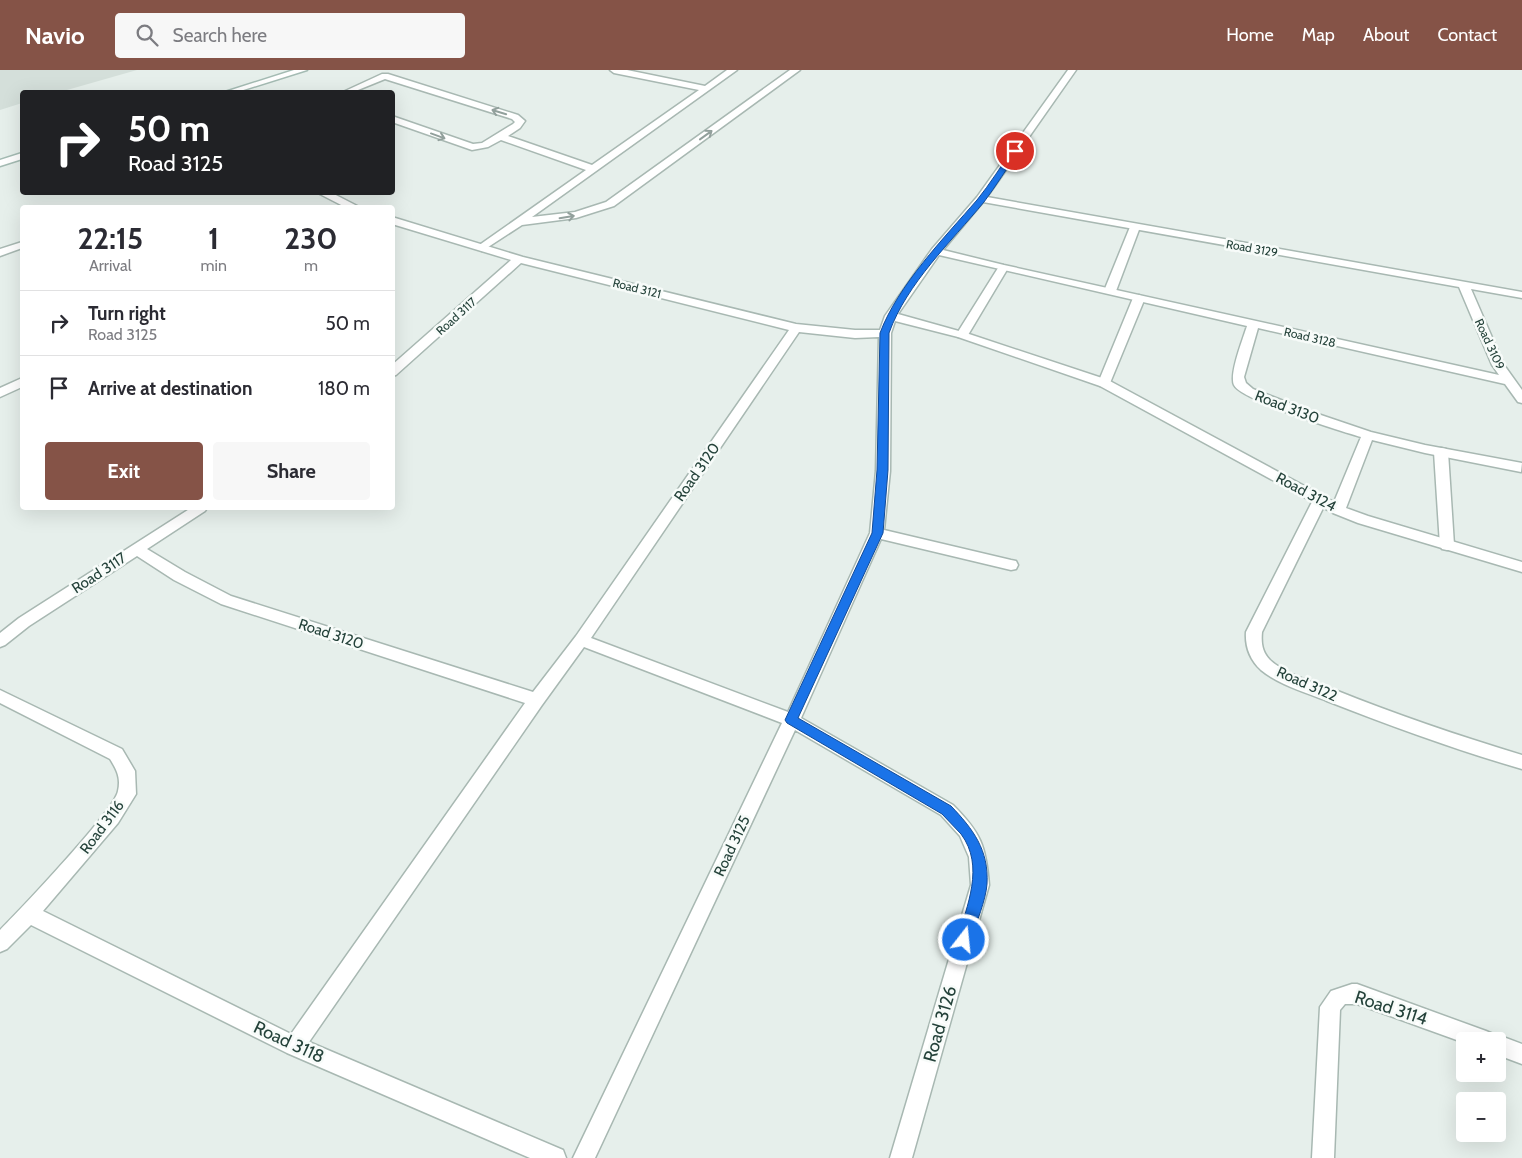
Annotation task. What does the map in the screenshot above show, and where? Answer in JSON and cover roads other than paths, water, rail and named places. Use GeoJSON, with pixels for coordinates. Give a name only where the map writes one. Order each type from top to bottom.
{"type":"FeatureCollection","features":[{"type":"Feature","properties":{"kind":"street"},"geometry":{"type":"LineString","coordinates":[[237,90],[303,70]]}},
{"type":"Feature","properties":{"kind":"street"},"geometry":{"type":"LineString","coordinates":[[352,90],[402,70]]}},
{"type":"Feature","properties":{"kind":"street"},"geometry":{"type":"LineString","coordinates":[[614,70],[706,89]]}},
{"type":"Feature","properties":{"kind":"street"},"geometry":{"type":"LineString","coordinates":[[482,248],[733,70]]}},
{"type":"Feature","properties":{"kind":"street"},"geometry":{"type":"LineString","coordinates":[[519,222],[576,215],[610,204],[796,70]]}},
{"type":"Feature","properties":{"kind":"street","name":"Road 3125"},"geometry":{"type":"LineString","coordinates":[[584,1158],[791,720],[877,533],[882,470],[885,333],[891,316],[936,251],[981,199],[1072,70]]}},
{"type":"Feature","properties":{"kind":"street"},"geometry":{"type":"LineString","coordinates":[[385,76],[519,119],[520,121],[517,126],[485,145],[472,147],[395,120]]}},
{"type":"Feature","properties":{"kind":"street"},"geometry":{"type":"LineString","coordinates":[[500,136],[594,169]]}},
{"type":"Feature","properties":{"kind":"street"},"geometry":{"type":"LineString","coordinates":[[0,163],[20,157]]}},
{"type":"Feature","properties":{"kind":"street"},"geometry":{"type":"LineString","coordinates":[[327,195],[349,205]]}},
{"type":"Feature","properties":{"kind":"street","name":"Road 3129"},"geometry":{"type":"LineString","coordinates":[[981,199],[1522,295]]}},
{"type":"Feature","properties":{"kind":"street","name":"Road 3121"},"geometry":{"type":"LineString","coordinates":[[395,221],[519,259],[796,328],[855,334],[885,333]]}},
{"type":"Feature","properties":{"kind":"street"},"geometry":{"type":"LineString","coordinates":[[1110,291],[1135,227]]}},
{"type":"Feature","properties":{"kind":"street"},"geometry":{"type":"LineString","coordinates":[[0,253],[20,246]]}},
{"type":"Feature","properties":{"kind":"street","name":"Road 3128"},"geometry":{"type":"LineString","coordinates":[[936,251],[1003,268],[1509,381]]}},
{"type":"Feature","properties":{"kind":"street","name":"Road 3117"},"geometry":{"type":"LineString","coordinates":[[395,369],[519,259]]}},
{"type":"Feature","properties":{"kind":"street"},"geometry":{"type":"LineString","coordinates":[[962,335],[1003,268]]}},
{"type":"Feature","properties":{"kind":"street","name":"Road 3109"},"geometry":{"type":"LineString","coordinates":[[1464,286],[1491,350],[1509,381],[1522,398]]}},
{"type":"Feature","properties":{"kind":"street"},"geometry":{"type":"LineString","coordinates":[[1104,383],[1139,298]]}},
{"type":"Feature","properties":{"kind":"street","name":"Road 3124"},"geometry":{"type":"LineString","coordinates":[[891,316],[962,335],[1104,383],[1338,510],[1363,520],[1522,567]]}},
{"type":"Feature","properties":{"kind":"street","name":"Road 3130"},"geometry":{"type":"LineString","coordinates":[[1253,324],[1238,377],[1240,385],[1249,392],[1287,408],[1368,435],[1440,452],[1521,467]]}},
{"type":"Feature","properties":{"kind":"street","name":"Road 3120"},"geometry":{"type":"LineString","coordinates":[[294,1046],[536,700],[581,640],[796,328]]}},
{"type":"Feature","properties":{"kind":"street"},"geometry":{"type":"LineString","coordinates":[[0,393],[20,383]]}},
{"type":"Feature","properties":{"kind":"street"},"geometry":{"type":"LineString","coordinates":[[1338,510],[1368,435]]}},
{"type":"Feature","properties":{"kind":"street"},"geometry":{"type":"LineString","coordinates":[[1440,452],[1448,545]]}},
{"type":"Feature","properties":{"kind":"street","name":"Road 3122"},"geometry":{"type":"LineString","coordinates":[[1320,500],[1254,632],[1253,642],[1257,654],[1266,665],[1280,674],[1354,705],[1475,749],[1522,762]]}},
{"type":"Feature","properties":{"kind":"street","name":"Road 3117"},"geometry":{"type":"LineString","coordinates":[[0,641],[24,622],[197,510]]}},
{"type":"Feature","properties":{"kind":"street"},"geometry":{"type":"LineString","coordinates":[[877,533],[1011,564]]}},
{"type":"Feature","properties":{"kind":"street","name":"Road 3120"},"geometry":{"type":"LineString","coordinates":[[136,548],[162,568],[226,600],[536,700]]}},
{"type":"Feature","properties":{"kind":"street"},"geometry":{"type":"LineString","coordinates":[[581,640],[791,720]]}},
{"type":"Feature","properties":{"kind":"street","name":"Road 3116"},"geometry":{"type":"LineString","coordinates":[[0,696],[116,754],[127,771],[126,794],[112,818],[29,914],[0,943]]}},
{"type":"Feature","properties":{"kind":"street","name":"Road 3126"},"geometry":{"type":"LineString","coordinates":[[791,720],[947,810],[967,831],[978,857],[980,885],[900,1158]]}},
{"type":"Feature","properties":{"kind":"street","name":"Road 3118"},"geometry":{"type":"LineString","coordinates":[[29,914],[294,1046],[555,1158]]}},
{"type":"Feature","properties":{"kind":"street","name":"Road 3114"},"geometry":{"type":"LineString","coordinates":[[1322,1158],[1330,1007],[1335,998],[1344,994],[1357,994],[1461,1032]]}},
{"type":"Feature","properties":{"kind":"street"},"geometry":{"type":"LineString","coordinates":[[1506,1048],[1522,1054]]}}]}
